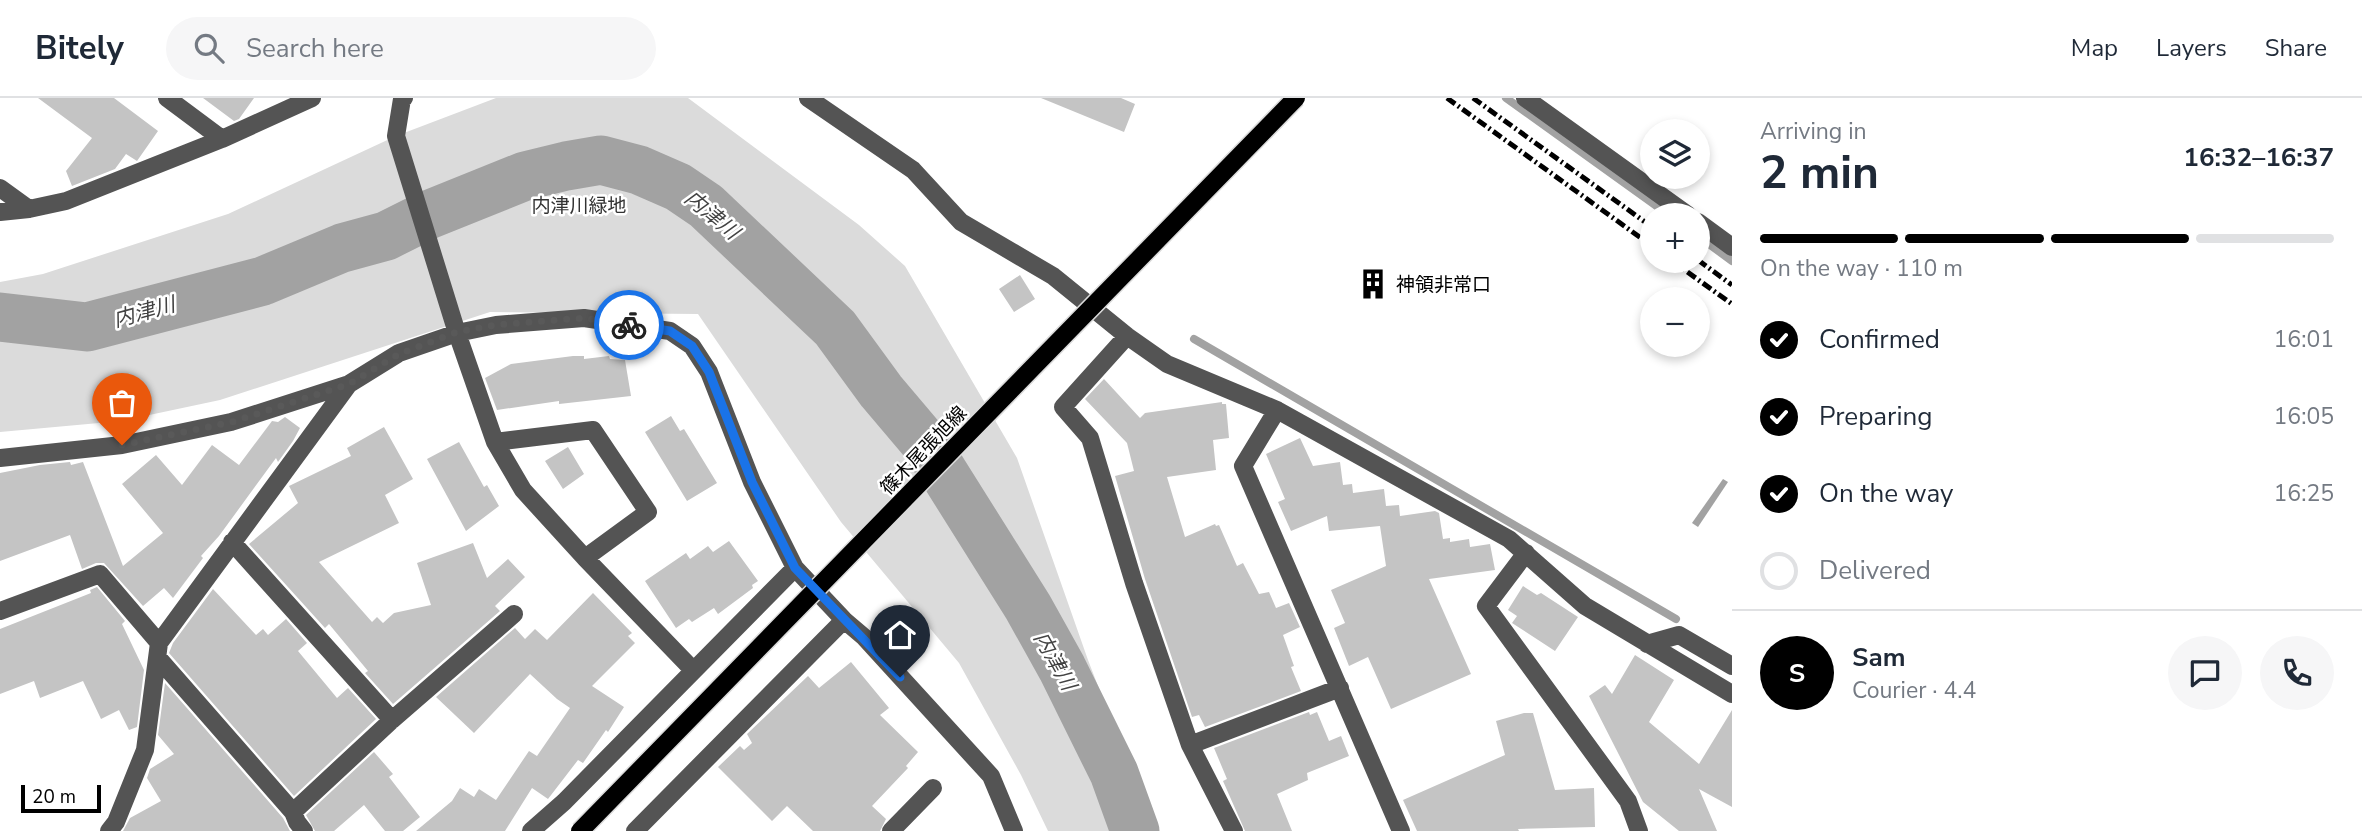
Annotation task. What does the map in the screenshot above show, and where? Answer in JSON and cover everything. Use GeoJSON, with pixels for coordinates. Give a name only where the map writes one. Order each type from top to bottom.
{"type":"FeatureCollection","features":[{"type":"Feature","properties":{"kind":"main road","name":"篠木尾張旭線"},"geometry":{"type":"LineString","coordinates":[[580,831],[1296,98]]}},
{"type":"Feature","properties":{"kind":"street"},"geometry":{"type":"LineString","coordinates":[[167,98],[222,139]]}},
{"type":"Feature","properties":{"kind":"street"},"geometry":{"type":"LineString","coordinates":[[0,212],[66,201],[222,139],[312,98]]}},
{"type":"Feature","properties":{"kind":"street"},"geometry":{"type":"LineString","coordinates":[[404,98],[396,136],[495,442],[523,490],[584,558],[693,670]]}},
{"type":"Feature","properties":{"kind":"street"},"geometry":{"type":"LineString","coordinates":[[808,98],[913,170],[961,222],[1053,276],[1127,337],[1167,364],[1277,410],[1509,540],[1585,606],[1732,694]]}},
{"type":"Feature","properties":{"kind":"street"},"geometry":{"type":"LineString","coordinates":[[1525,98],[1671,203]]}},
{"type":"Feature","properties":{"kind":"street"},"geometry":{"type":"LineString","coordinates":[[0,188],[29,209]]}},
{"type":"Feature","properties":{"kind":"street"},"geometry":{"type":"LineString","coordinates":[[1710,231],[1732,247]]}},
{"type":"Feature","properties":{"kind":"street"},"geometry":{"type":"LineString","coordinates":[[0,458],[122,445],[232,422],[349,384],[455,324],[495,325],[584,318],[670,331],[692,346],[709,372],[752,482],[795,568],[844,620],[864,637],[991,776],[1014,831]]}},
{"type":"Feature","properties":{"kind":"street"},"geometry":{"type":"LineString","coordinates":[[1127,337],[1063,407],[1090,438],[1134,583],[1190,745],[1234,831]]}},
{"type":"Feature","properties":{"kind":"street"},"geometry":{"type":"LineString","coordinates":[[109,831],[116,822],[145,750],[159,651],[232,542],[349,384]]}},
{"type":"Feature","properties":{"kind":"street"},"geometry":{"type":"LineString","coordinates":[[1277,410],[1243,466],[1401,831]]}},
{"type":"Feature","properties":{"kind":"street"},"geometry":{"type":"LineString","coordinates":[[495,442],[593,430],[649,512],[584,558]]}},
{"type":"Feature","properties":{"kind":"street"},"geometry":{"type":"LineString","coordinates":[[232,542],[392,720]]}},
{"type":"Feature","properties":{"kind":"street"},"geometry":{"type":"LineString","coordinates":[[1527,553],[1486,606],[1628,801],[1639,831]]}},
{"type":"Feature","properties":{"kind":"street"},"geometry":{"type":"LineString","coordinates":[[531,831],[565,802],[795,568]]}},
{"type":"Feature","properties":{"kind":"street"},"geometry":{"type":"LineString","coordinates":[[0,611],[100,574],[159,651],[293,812],[304,831]]}},
{"type":"Feature","properties":{"kind":"street"},"geometry":{"type":"LineString","coordinates":[[293,812],[392,720],[514,614]]}},
{"type":"Feature","properties":{"kind":"street"},"geometry":{"type":"LineString","coordinates":[[635,831],[844,620]]}},
{"type":"Feature","properties":{"kind":"street"},"geometry":{"type":"LineString","coordinates":[[1647,644],[1679,635],[1732,666]]}},
{"type":"Feature","properties":{"kind":"street"},"geometry":{"type":"LineString","coordinates":[[1190,745],[1340,688]]}},
{"type":"Feature","properties":{"kind":"street"},"geometry":{"type":"LineString","coordinates":[[891,831],[933,789]]}},
{"type":"Feature","properties":{"kind":"green space","name":"内津川緑地"},"geometry":{"type":"Polygon","coordinates":[[[496,98],[688,98],[859,225],[905,266],[1017,458],[1088,660],[1154,831],[1048,831],[1021,775],[959,663],[841,522],[698,314],[490,312],[220,400],[121,421],[0,432],[0,282],[43,274],[228,214],[396,136],[496,98]]]}},
{"type":"Feature","properties":{"kind":"shaded area"},"geometry":{"type":"Polygon","coordinates":[[[1723,479],[1728,482],[1698,527],[1692,523],[1723,479]]]}},
{"type":"Feature","properties":{"kind":"building"},"geometry":{"type":"Polygon","coordinates":[[[38,98],[114,98],[158,131],[137,161],[126,154],[115,169],[72,186],[66,171],[92,138],[38,98]]]}},
{"type":"Feature","properties":{"kind":"building"},"geometry":{"type":"Polygon","coordinates":[[[203,98],[254,98],[239,119],[234,121],[203,98]]]}},
{"type":"Feature","properties":{"kind":"building"},"geometry":{"type":"Polygon","coordinates":[[[1041,98],[1121,98],[1135,104],[1124,132],[1041,98]]]}},
{"type":"Feature","properties":{"kind":"building"},"geometry":{"type":"Polygon","coordinates":[[[1020,275],[1035,299],[1014,312],[999,289],[1020,275]]]}},
{"type":"Feature","properties":{"kind":"building"},"geometry":{"type":"Polygon","coordinates":[[[584,356],[584,359],[609,356],[610,359],[625,360],[631,396],[559,404],[559,401],[497,410],[485,378],[511,364],[584,356]]]}},
{"type":"Feature","properties":{"kind":"building"},"geometry":{"type":"Polygon","coordinates":[[[1104,379],[1140,418],[1145,413],[1222,402],[1226,404],[1229,438],[1213,440],[1216,470],[1167,477],[1185,537],[1215,524],[1219,525],[1237,566],[1243,563],[1259,594],[1269,592],[1276,608],[1289,603],[1300,627],[1283,635],[1294,666],[1291,667],[1301,691],[1205,727],[1199,715],[1192,717],[1145,579],[1115,476],[1134,471],[1127,443],[1085,399],[1104,379]]]}},
{"type":"Feature","properties":{"kind":"building"},"geometry":{"type":"Polygon","coordinates":[[[671,416],[680,431],[684,429],[717,483],[687,501],[645,432],[671,416]]]}},
{"type":"Feature","properties":{"kind":"building"},"geometry":{"type":"Polygon","coordinates":[[[285,417],[300,428],[293,441],[278,462],[276,458],[219,536],[201,556],[203,558],[173,598],[164,588],[143,606],[104,563],[96,563],[82,569],[70,535],[0,561],[0,473],[40,465],[70,462],[71,465],[83,462],[123,566],[163,533],[122,484],[156,455],[182,485],[212,445],[239,465],[272,421],[278,422],[285,417]]]}},
{"type":"Feature","properties":{"kind":"building"},"geometry":{"type":"Polygon","coordinates":[[[384,427],[413,479],[385,495],[399,523],[319,562],[372,622],[377,617],[383,623],[394,613],[431,605],[417,563],[473,543],[487,578],[508,559],[525,577],[495,606],[500,611],[393,704],[365,673],[368,671],[329,624],[325,628],[249,544],[298,503],[289,486],[351,456],[347,448],[384,427]]]}},
{"type":"Feature","properties":{"kind":"building"},"geometry":{"type":"Polygon","coordinates":[[[1300,438],[1313,466],[1340,462],[1343,485],[1352,484],[1353,493],[1384,489],[1386,506],[1399,505],[1400,516],[1435,511],[1439,513],[1443,539],[1450,538],[1450,542],[1469,539],[1470,547],[1490,544],[1495,570],[1429,579],[1471,674],[1391,709],[1368,657],[1349,666],[1334,628],[1345,623],[1331,590],[1386,566],[1380,526],[1329,531],[1327,516],[1291,531],[1278,502],[1285,499],[1266,454],[1300,438]]]}},
{"type":"Feature","properties":{"kind":"building"},"geometry":{"type":"Polygon","coordinates":[[[459,442],[484,487],[487,485],[499,506],[466,531],[427,459],[459,442]]]}},
{"type":"Feature","properties":{"kind":"building"},"geometry":{"type":"Polygon","coordinates":[[[568,447],[584,474],[563,489],[545,461],[568,447]]]}},
{"type":"Feature","properties":{"kind":"building"},"geometry":{"type":"Polygon","coordinates":[[[729,541],[758,581],[752,585],[753,588],[718,614],[714,608],[692,622],[689,619],[676,628],[645,581],[686,553],[690,559],[708,546],[713,552],[729,541]]]}},
{"type":"Feature","properties":{"kind":"building"},"geometry":{"type":"Polygon","coordinates":[[[1523,586],[1537,595],[1541,593],[1578,617],[1555,651],[1512,623],[1517,616],[1508,610],[1523,586]]]}},
{"type":"Feature","properties":{"kind":"building"},"geometry":{"type":"Polygon","coordinates":[[[97,587],[125,621],[122,624],[144,670],[137,727],[129,730],[119,710],[101,719],[83,681],[40,698],[34,681],[0,694],[0,629],[91,593],[90,590],[97,587]]]}},
{"type":"Feature","properties":{"kind":"building"},"geometry":{"type":"Polygon","coordinates":[[[213,589],[256,635],[263,629],[268,635],[286,619],[307,643],[298,651],[337,698],[348,688],[376,719],[294,796],[169,653],[173,643],[213,589]]]}},
{"type":"Feature","properties":{"kind":"building"},"geometry":{"type":"Polygon","coordinates":[[[593,593],[632,633],[628,636],[635,643],[592,686],[624,707],[608,732],[606,730],[583,763],[578,760],[548,799],[532,788],[505,831],[416,831],[452,801],[460,788],[474,797],[479,789],[496,800],[529,751],[537,756],[570,708],[530,674],[474,733],[436,697],[515,628],[525,639],[535,629],[547,640],[593,593]]]}},
{"type":"Feature","properties":{"kind":"building"},"geometry":{"type":"Polygon","coordinates":[[[1635,655],[1674,680],[1649,722],[1699,764],[1732,710],[1732,807],[1699,789],[1717,831],[1679,831],[1643,802],[1589,696],[1605,685],[1612,694],[1635,655]]]}},
{"type":"Feature","properties":{"kind":"building"},"geometry":{"type":"Polygon","coordinates":[[[851,662],[889,708],[880,715],[918,752],[906,766],[908,768],[872,806],[886,819],[880,831],[813,831],[787,806],[772,821],[718,767],[740,746],[744,750],[752,743],[747,734],[808,676],[819,688],[851,662]]]}},
{"type":"Feature","properties":{"kind":"building"},"geometry":{"type":"Polygon","coordinates":[[[165,683],[283,818],[290,831],[123,831],[130,818],[161,801],[147,778],[150,769],[174,754],[158,735],[165,683]]]}},
{"type":"Feature","properties":{"kind":"building"},"geometry":{"type":"Polygon","coordinates":[[[1309,712],[1310,715],[1317,712],[1329,741],[1341,736],[1349,756],[1307,773],[1308,780],[1277,794],[1292,831],[1245,831],[1223,781],[1227,779],[1214,748],[1309,712]]]}},
{"type":"Feature","properties":{"kind":"building"},"geometry":{"type":"Polygon","coordinates":[[[1533,713],[1555,790],[1594,788],[1595,827],[1518,829],[1519,831],[1417,831],[1403,800],[1505,755],[1496,721],[1533,713]]]}},
{"type":"Feature","properties":{"kind":"building"},"geometry":{"type":"Polygon","coordinates":[[[374,752],[393,774],[389,777],[420,817],[403,831],[385,831],[364,805],[334,831],[315,831],[306,815],[374,752]]]}},
{"type":"Feature","properties":{"kind":"waterway"},"geometry":{"type":"LineString","coordinates":[[1506,98],[1652,203]]}},
{"type":"Feature","properties":{"kind":"waterway","name":"内津川"},"geometry":{"type":"LineString","coordinates":[[0,317],[87,327],[263,281],[342,248],[386,236],[428,215],[525,176],[566,166],[601,160],[639,170],[678,187],[706,206],[835,328],[881,391],[925,443],[1028,607],[1062,668],[1114,773],[1135,831]]}},
{"type":"Feature","properties":{"kind":"waterway"},"geometry":{"type":"LineString","coordinates":[[1710,245],[1732,261]]}},
{"type":"Feature","properties":{"kind":"waterway"},"geometry":{"type":"LineString","coordinates":[[1194,339],[1676,619]]}},
{"type":"Feature","properties":{"kind":"railway"},"geometry":{"type":"LineString","coordinates":[[1447,98],[1640,237]]}},
{"type":"Feature","properties":{"kind":"railway"},"geometry":{"type":"LineString","coordinates":[[1473,98],[1640,218]]}},
{"type":"Feature","properties":{"kind":"railway"},"geometry":{"type":"LineString","coordinates":[[1710,269],[1732,285]]}},
{"type":"Feature","properties":{"kind":"railway"},"geometry":{"type":"LineString","coordinates":[[1689,273],[1732,304]]}},
{"type":"Feature","properties":{"kind":"way so far"},"geometry":{"type":"LineString","coordinates":[[122,445],[232,422],[349,384],[399,354],[457,332],[495,325],[584,318],[629,325]]}},
{"type":"Feature","properties":{"kind":"place","name":"神領非常口"},"geometry":{"type":"Point","coordinates":[1373,284]}},
{"type":"Feature","properties":{"kind":"route"},"geometry":{"type":"LineString","coordinates":[[629,325],[670,331],[692,346],[709,372],[752,482],[795,568],[900,677]]}}]}
